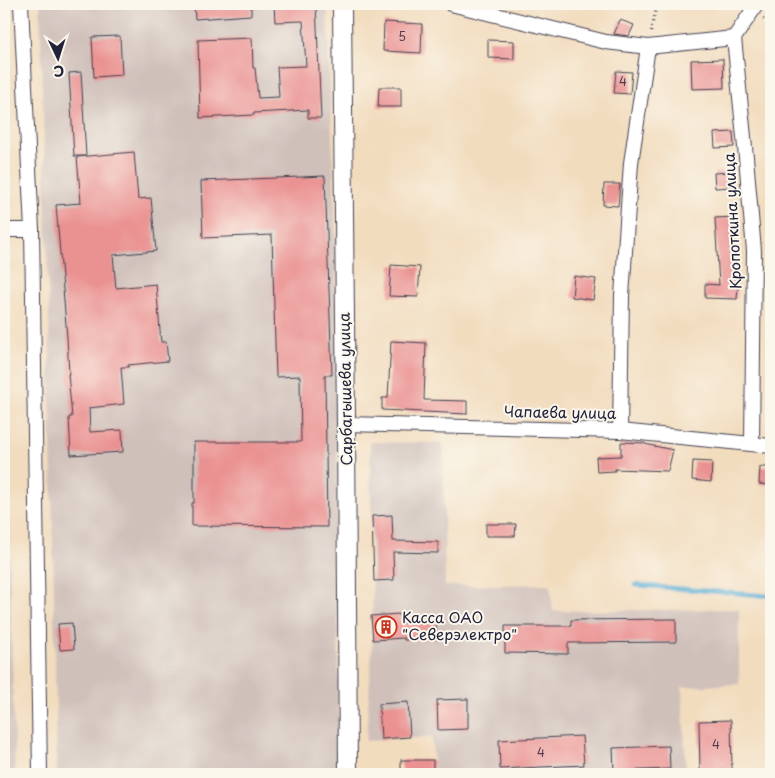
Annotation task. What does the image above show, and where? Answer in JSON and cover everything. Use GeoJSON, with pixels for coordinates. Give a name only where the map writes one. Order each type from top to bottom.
{"type":"FeatureCollection","features":[{"type":"Feature","properties":{"kind":"street"},"geometry":{"type":"LineString","coordinates":[[21,4],[32,230],[40,774]]}},
{"type":"Feature","properties":{"kind":"street","name":"Сарбагышева улица"},"geometry":{"type":"LineString","coordinates":[[342,4],[348,774]]}},
{"type":"Feature","properties":{"kind":"street"},"geometry":{"type":"LineString","coordinates":[[451,4],[606,42],[648,47],[734,38],[757,4]]}},
{"type":"Feature","properties":{"kind":"street","name":"Кропоткина улица"},"geometry":{"type":"LineString","coordinates":[[734,38],[754,250],[752,444]]}},
{"type":"Feature","properties":{"kind":"street"},"geometry":{"type":"LineString","coordinates":[[620,431],[622,296],[630,163],[648,47]]}},
{"type":"Feature","properties":{"kind":"street"},"geometry":{"type":"LineString","coordinates":[[4,230],[32,230]]}},
{"type":"Feature","properties":{"kind":"street","name":"Чапаева улица"},"geometry":{"type":"LineString","coordinates":[[346,424],[620,431],[771,446]]}},
{"type":"Feature","properties":{"kind":"path"},"geometry":{"type":"LineString","coordinates":[[648,47],[656,4]]}},
{"type":"Feature","properties":{"kind":"shaded area"},"geometry":{"type":"Polygon","coordinates":[[[40,4],[327,4],[336,242],[339,774],[57,774],[49,320],[40,4]]]}},
{"type":"Feature","properties":{"kind":"shaded area"},"geometry":{"type":"Polygon","coordinates":[[[4,348],[8,500],[15,774],[4,774],[4,348]]]}},
{"type":"Feature","properties":{"kind":"shaded area"},"geometry":{"type":"Polygon","coordinates":[[[370,442],[443,443],[445,586],[550,584],[553,611],[739,609],[739,684],[682,687],[686,769],[583,774],[434,774],[432,737],[366,741],[373,634],[370,442]]]}},
{"type":"Feature","properties":{"kind":"building"},"geometry":{"type":"Polygon","coordinates":[[[194,4],[251,4],[251,15],[195,19],[194,4]]]}},
{"type":"Feature","properties":{"kind":"building"},"geometry":{"type":"Polygon","coordinates":[[[274,4],[316,4],[321,118],[308,118],[308,110],[200,118],[198,40],[252,38],[253,68],[255,68],[258,98],[279,97],[277,67],[306,66],[303,21],[275,22],[274,4]]]}},
{"type":"Feature","properties":{"kind":"building"},"geometry":{"type":"Polygon","coordinates":[[[620,20],[634,25],[629,36],[614,34],[620,20]]]}},
{"type":"Feature","properties":{"kind":"building"},"geometry":{"type":"Polygon","coordinates":[[[384,22],[422,24],[421,53],[383,51],[384,22]]]}},
{"type":"Feature","properties":{"kind":"building"},"geometry":{"type":"Polygon","coordinates":[[[120,36],[122,75],[94,77],[92,37],[120,36]]]}},
{"type":"Feature","properties":{"kind":"building"},"geometry":{"type":"Polygon","coordinates":[[[488,40],[514,41],[514,59],[488,58],[488,40]]]}},
{"type":"Feature","properties":{"kind":"building"},"geometry":{"type":"Polygon","coordinates":[[[723,59],[724,88],[692,89],[691,60],[723,59]]]}},
{"type":"Feature","properties":{"kind":"building"},"geometry":{"type":"Polygon","coordinates":[[[616,71],[632,72],[630,94],[614,93],[616,71]]]}},
{"type":"Feature","properties":{"kind":"building"},"geometry":{"type":"Polygon","coordinates":[[[81,72],[86,156],[74,156],[69,73],[81,72]]]}},
{"type":"Feature","properties":{"kind":"building"},"geometry":{"type":"Polygon","coordinates":[[[379,87],[401,87],[401,107],[378,107],[379,87]]]}},
{"type":"Feature","properties":{"kind":"building"},"geometry":{"type":"Polygon","coordinates":[[[733,132],[734,147],[715,148],[714,133],[733,132]]]}},
{"type":"Feature","properties":{"kind":"building"},"geometry":{"type":"Polygon","coordinates":[[[134,152],[138,199],[151,198],[156,251],[113,255],[116,288],[156,284],[161,342],[166,342],[168,361],[121,367],[124,404],[89,408],[90,432],[122,430],[123,452],[71,455],[69,417],[72,417],[56,205],[81,203],[77,157],[134,152]]]}},
{"type":"Feature","properties":{"kind":"building"},"geometry":{"type":"Polygon","coordinates":[[[732,172],[733,187],[715,188],[714,173],[732,172]]]}},
{"type":"Feature","properties":{"kind":"building"},"geometry":{"type":"Polygon","coordinates":[[[325,176],[332,375],[325,375],[327,527],[192,526],[194,442],[301,442],[300,376],[276,377],[272,235],[203,238],[201,181],[325,176]]]}},
{"type":"Feature","properties":{"kind":"building"},"geometry":{"type":"Polygon","coordinates":[[[604,184],[620,184],[618,206],[603,205],[604,184]]]}},
{"type":"Feature","properties":{"kind":"building"},"geometry":{"type":"Polygon","coordinates":[[[734,217],[738,285],[737,299],[705,298],[705,284],[719,285],[715,218],[734,217]]]}},
{"type":"Feature","properties":{"kind":"building"},"geometry":{"type":"Polygon","coordinates":[[[391,265],[420,267],[418,297],[389,296],[391,265]]]}},
{"type":"Feature","properties":{"kind":"building"},"geometry":{"type":"Polygon","coordinates":[[[574,276],[596,279],[593,300],[572,297],[574,276]]]}},
{"type":"Feature","properties":{"kind":"building"},"geometry":{"type":"Polygon","coordinates":[[[391,341],[426,343],[424,400],[467,401],[467,414],[382,410],[382,398],[388,398],[391,341]]]}},
{"type":"Feature","properties":{"kind":"building"},"geometry":{"type":"Polygon","coordinates":[[[621,442],[645,443],[673,450],[668,471],[615,469],[615,471],[597,472],[596,457],[621,456],[621,442]]]}},
{"type":"Feature","properties":{"kind":"building"},"geometry":{"type":"Polygon","coordinates":[[[693,461],[712,462],[711,482],[692,480],[693,461]]]}},
{"type":"Feature","properties":{"kind":"building"},"geometry":{"type":"Polygon","coordinates":[[[760,467],[771,467],[771,485],[759,484],[760,467]]]}},
{"type":"Feature","properties":{"kind":"building"},"geometry":{"type":"Polygon","coordinates":[[[392,515],[393,541],[438,542],[438,553],[393,552],[394,580],[374,581],[372,516],[392,515]]]}},
{"type":"Feature","properties":{"kind":"building"},"geometry":{"type":"Polygon","coordinates":[[[486,524],[516,524],[515,536],[486,536],[486,524]]]}},
{"type":"Feature","properties":{"kind":"building"},"geometry":{"type":"Polygon","coordinates":[[[399,614],[400,623],[436,622],[437,639],[404,640],[404,638],[373,640],[371,616],[399,614]]]}},
{"type":"Feature","properties":{"kind":"building"},"geometry":{"type":"Polygon","coordinates":[[[676,619],[676,642],[568,643],[568,654],[505,653],[505,626],[571,626],[571,620],[676,619]]]}},
{"type":"Feature","properties":{"kind":"building"},"geometry":{"type":"Polygon","coordinates":[[[72,623],[74,649],[60,650],[58,624],[72,623]]]}},
{"type":"Feature","properties":{"kind":"building"},"geometry":{"type":"Polygon","coordinates":[[[468,699],[468,729],[438,730],[437,700],[468,699]]]}},
{"type":"Feature","properties":{"kind":"building"},"geometry":{"type":"Polygon","coordinates":[[[408,702],[410,737],[381,739],[379,704],[408,702]]]}},
{"type":"Feature","properties":{"kind":"building"},"geometry":{"type":"Polygon","coordinates":[[[731,720],[732,770],[700,771],[699,721],[731,720]]]}},
{"type":"Feature","properties":{"kind":"building"},"geometry":{"type":"Polygon","coordinates":[[[582,736],[584,765],[500,769],[499,740],[582,736]]]}},
{"type":"Feature","properties":{"kind":"building"},"geometry":{"type":"Polygon","coordinates":[[[669,746],[670,769],[614,771],[613,748],[669,746]]]}},
{"type":"Feature","properties":{"kind":"building"},"geometry":{"type":"Polygon","coordinates":[[[401,760],[433,760],[433,774],[401,774],[401,760]]]}},
{"type":"Feature","properties":{"kind":"waterway"},"geometry":{"type":"LineString","coordinates":[[635,585],[771,596]]}},
{"type":"Feature","properties":{"kind":"place","name":"Касса ОАО \"Северэлектро\""},"geometry":{"type":"Point","coordinates":[386,627]}}]}
